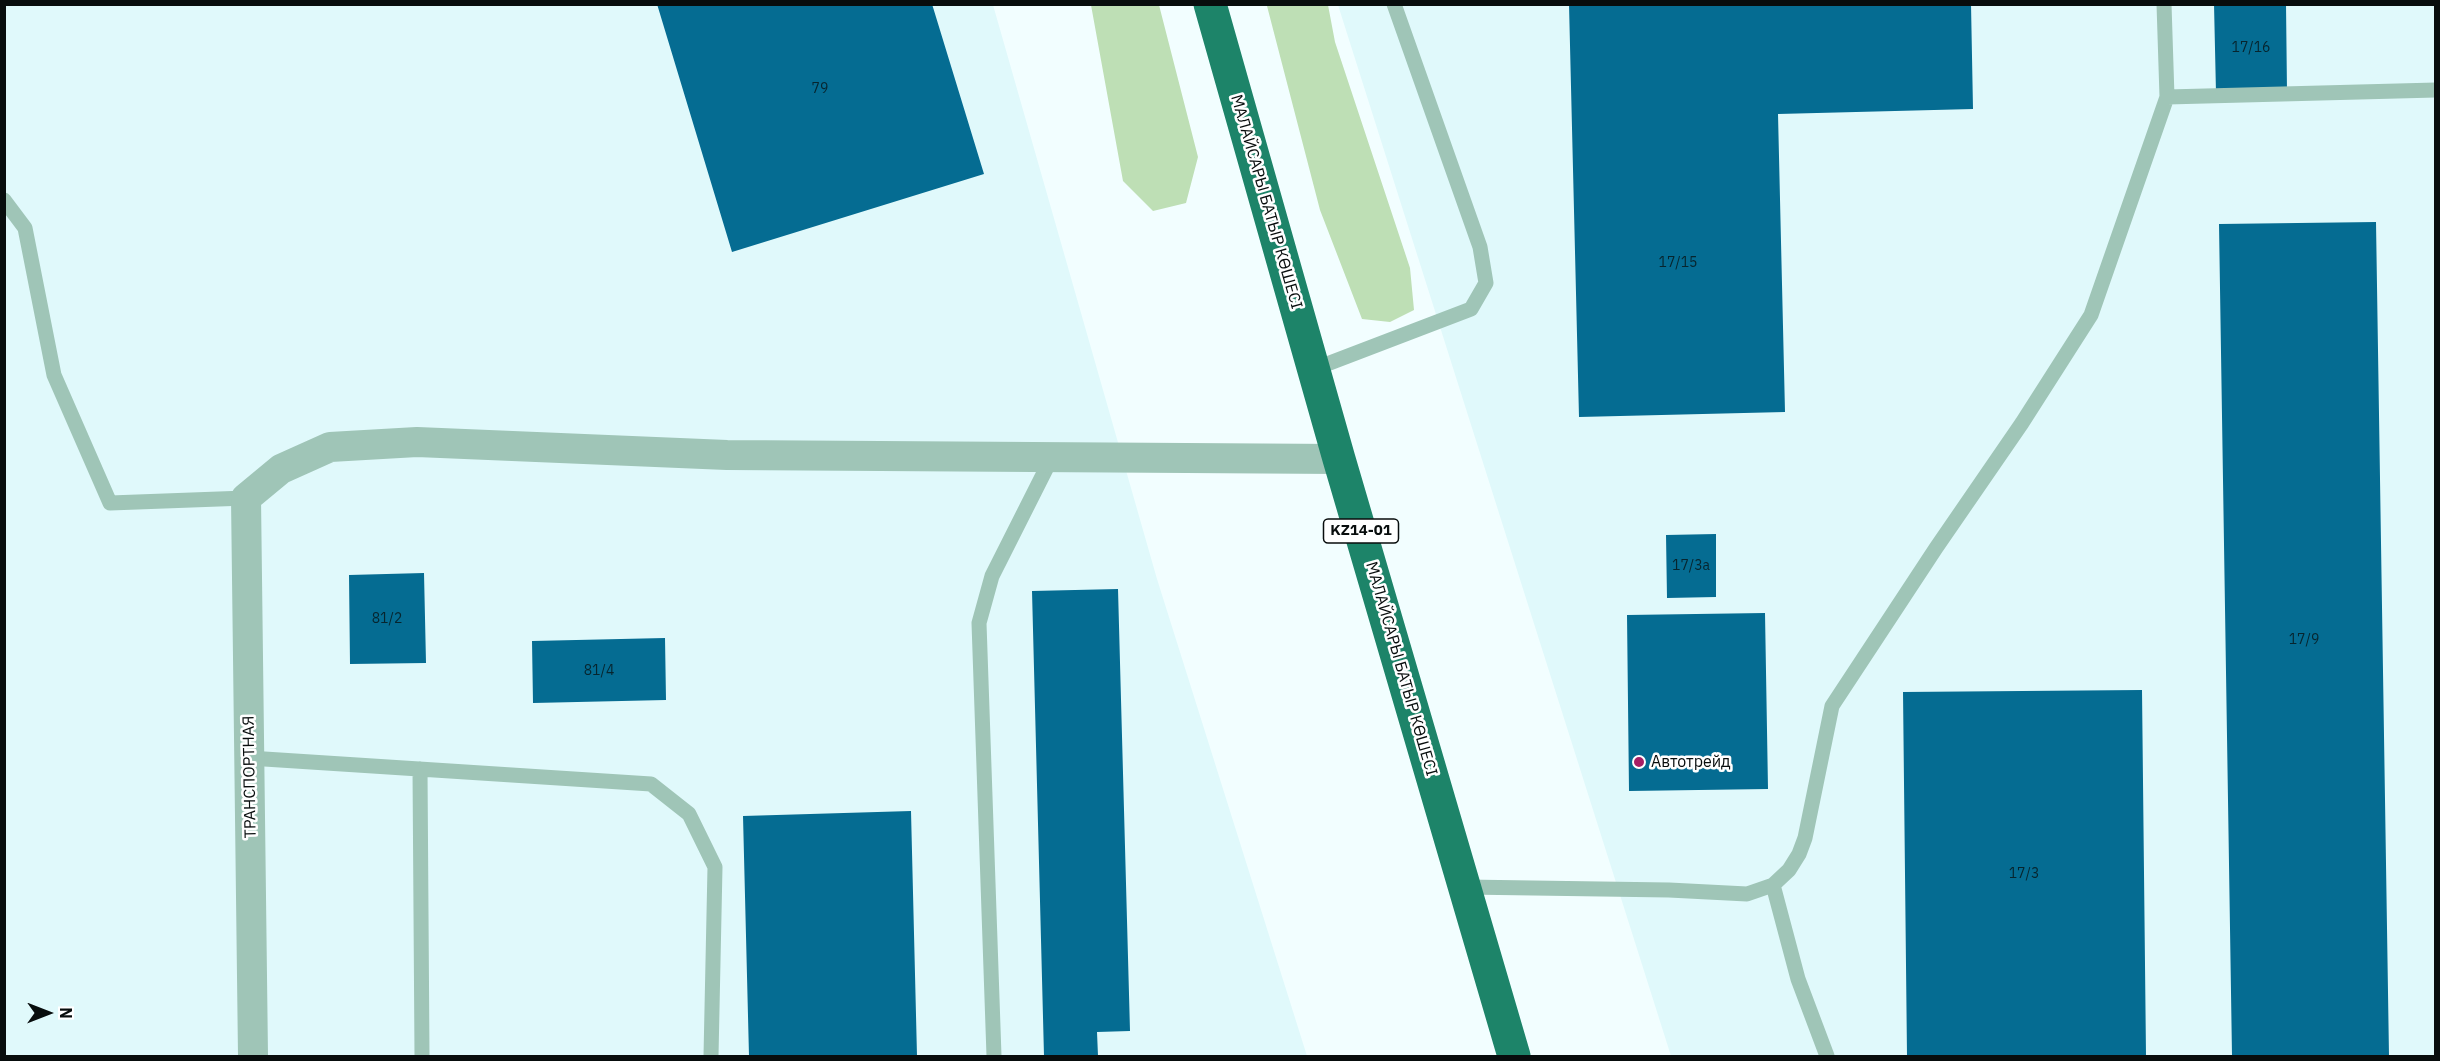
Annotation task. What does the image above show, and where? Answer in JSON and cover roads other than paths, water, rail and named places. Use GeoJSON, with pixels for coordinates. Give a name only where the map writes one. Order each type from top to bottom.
{"type":"FeatureCollection","features":[{"type":"Feature","properties":{"kind":"highway","name":"МАЛАЙСАРЫ БАТЫР КӨШЕСІ"},"geometry":{"type":"LineString","coordinates":[[1210,4],[1514,1056]]}},
{"type":"Feature","properties":{"kind":"street"},"geometry":{"type":"LineString","coordinates":[[246,498],[282,469],[330,447],[417,442],[727,454],[1340,459]]}},
{"type":"Feature","properties":{"kind":"street","name":"ТРАНСПОРТНАЯ"},"geometry":{"type":"LineString","coordinates":[[246,498],[253,1056]]}},
{"type":"Feature","properties":{"kind":"lane"},"geometry":{"type":"LineString","coordinates":[[1314,369],[1471,309],[1486,283],[1480,247],[1394,4]]}},
{"type":"Feature","properties":{"kind":"lane"},"geometry":{"type":"LineString","coordinates":[[1465,886],[1747,894],[1773,885],[1789,870],[1805,838],[1832,706],[2022,423],[2091,315],[2167,97],[2164,4]]}},
{"type":"Feature","properties":{"kind":"lane"},"geometry":{"type":"LineString","coordinates":[[2167,97],[2436,90]]}},
{"type":"Feature","properties":{"kind":"lane"},"geometry":{"type":"LineString","coordinates":[[4,200],[25,228],[54,375],[110,503],[246,498]]}},
{"type":"Feature","properties":{"kind":"lane"},"geometry":{"type":"LineString","coordinates":[[994,1056],[979,623],[992,576],[1052,457]]}},
{"type":"Feature","properties":{"kind":"lane"},"geometry":{"type":"LineString","coordinates":[[249,758],[651,784],[689,814],[715,867],[711,1056]]}},
{"type":"Feature","properties":{"kind":"lane"},"geometry":{"type":"LineString","coordinates":[[420,770],[422,1056]]}},
{"type":"Feature","properties":{"kind":"lane"},"geometry":{"type":"LineString","coordinates":[[1773,885],[1798,979],[1827,1056]]}},
{"type":"Feature","properties":{"kind":"place","name":"Автотрейд"},"geometry":{"type":"Point","coordinates":[1639,762]}}]}
